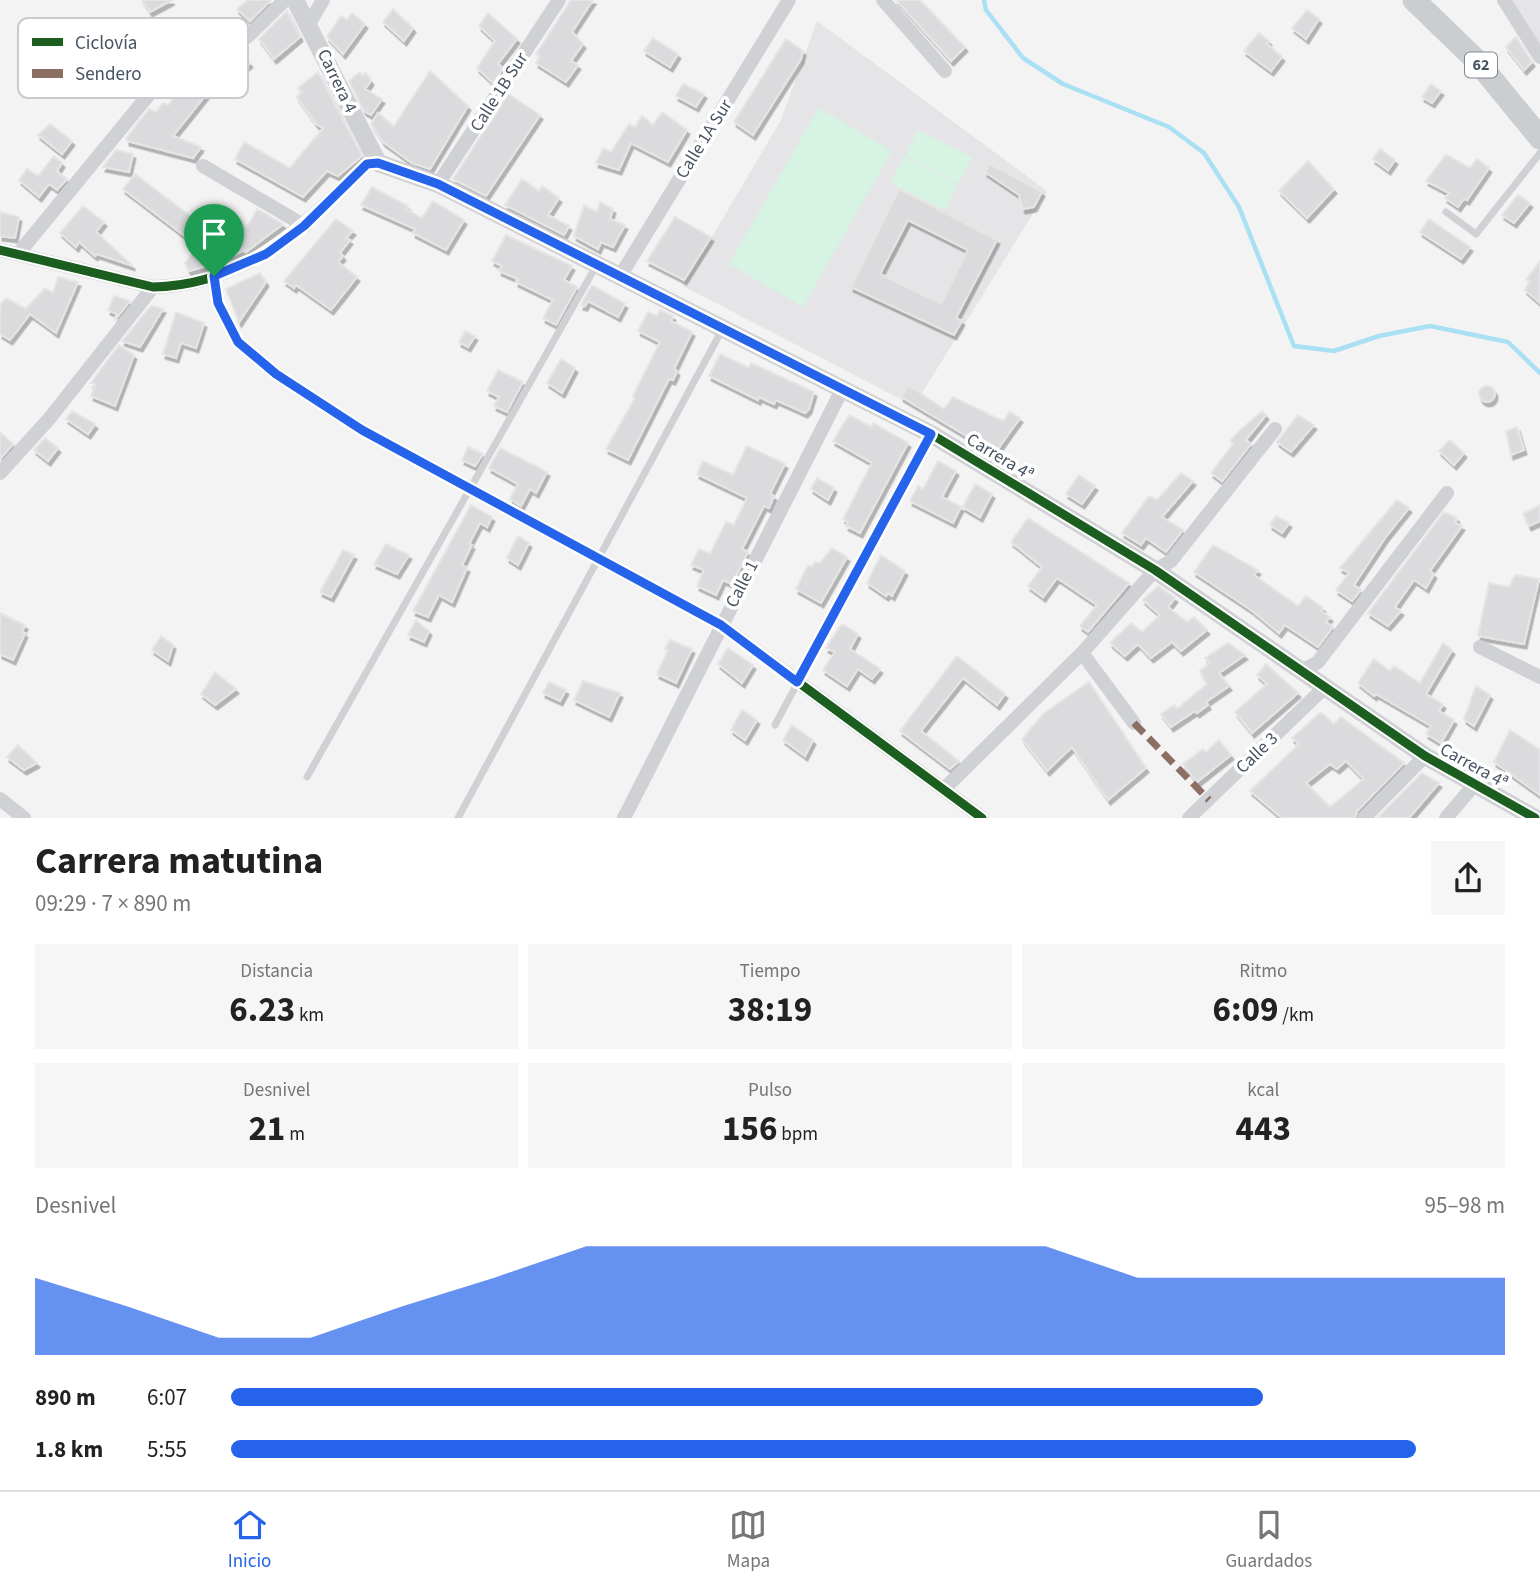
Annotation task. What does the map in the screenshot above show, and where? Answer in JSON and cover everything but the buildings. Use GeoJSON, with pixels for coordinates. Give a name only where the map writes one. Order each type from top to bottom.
{"type":"FeatureCollection","features":[{"type":"Feature","properties":{"kind":"main road","name":"62"},"geometry":{"type":"LineString","coordinates":[[1413,0],[1477,61],[1540,138]]}},
{"type":"Feature","properties":{"kind":"street"},"geometry":{"type":"LineString","coordinates":[[248,36],[285,0]]}},
{"type":"Feature","properties":{"kind":"street","name":"Carrera 4"},"geometry":{"type":"LineString","coordinates":[[295,0],[378,163]]}},
{"type":"Feature","properties":{"kind":"street"},"geometry":{"type":"LineString","coordinates":[[309,24],[323,0]]}},
{"type":"Feature","properties":{"kind":"street","name":"Calle 1B Sur"},"geometry":{"type":"LineString","coordinates":[[438,184],[559,0]]}},
{"type":"Feature","properties":{"kind":"street","name":"Calle 1A Sur"},"geometry":{"type":"LineString","coordinates":[[619,278],[789,0]]}},
{"type":"Feature","properties":{"kind":"street"},"geometry":{"type":"LineString","coordinates":[[883,0],[945,71]]}},
{"type":"Feature","properties":{"kind":"street"},"geometry":{"type":"LineString","coordinates":[[1504,0],[1540,57]]}},
{"type":"Feature","properties":{"kind":"street"},"geometry":{"type":"LineString","coordinates":[[18,254],[146,98]]}},
{"type":"Feature","properties":{"kind":"street"},"geometry":{"type":"LineString","coordinates":[[0,250],[153,287],[173,286],[214,276],[266,254],[304,226],[367,164],[378,163]]}},
{"type":"Feature","properties":{"kind":"street","name":"Carrera 4ª"},"geometry":{"type":"LineString","coordinates":[[378,163],[438,184],[931,434],[1155,570],[1425,756],[1535,818]]}},
{"type":"Feature","properties":{"kind":"street"},"geometry":{"type":"LineString","coordinates":[[203,166],[304,226]]}},
{"type":"Feature","properties":{"kind":"street"},"geometry":{"type":"LineString","coordinates":[[214,276],[218,303],[238,342],[276,374],[362,430],[721,625],[982,818]]}},
{"type":"Feature","properties":{"kind":"street"},"geometry":{"type":"LineString","coordinates":[[0,473],[49,419],[153,287]]}},
{"type":"Feature","properties":{"kind":"street","name":"Calle 1"},"geometry":{"type":"LineString","coordinates":[[624,818],[843,388]]}},
{"type":"Feature","properties":{"kind":"street"},"geometry":{"type":"LineString","coordinates":[[944,789],[1082,653],[1155,570],[1171,561],[1275,429]]}},
{"type":"Feature","properties":{"kind":"street"},"geometry":{"type":"LineString","coordinates":[[1302,671],[1318,662],[1447,493]]}},
{"type":"Feature","properties":{"kind":"street"},"geometry":{"type":"LineString","coordinates":[[1480,647],[1540,677]]}},
{"type":"Feature","properties":{"kind":"street"},"geometry":{"type":"LineString","coordinates":[[1082,653],[1135,723]]}},
{"type":"Feature","properties":{"kind":"street","name":"Calle 3"},"geometry":{"type":"LineString","coordinates":[[1189,818],[1324,688]]}},
{"type":"Feature","properties":{"kind":"street"},"geometry":{"type":"LineString","coordinates":[[1364,818],[1425,756]]}},
{"type":"Feature","properties":{"kind":"street"},"geometry":{"type":"LineString","coordinates":[[1446,818],[1475,784]]}},
{"type":"Feature","properties":{"kind":"street"},"geometry":{"type":"LineString","coordinates":[[0,799],[24,818]]}},
{"type":"Feature","properties":{"kind":"lane"},"geometry":{"type":"LineString","coordinates":[[1446,212],[1476,234],[1540,153]]}},
{"type":"Feature","properties":{"kind":"lane"},"geometry":{"type":"LineString","coordinates":[[307,776],[472,490],[596,265]]}},
{"type":"Feature","properties":{"kind":"lane"},"geometry":{"type":"LineString","coordinates":[[458,818],[723,329]]}},
{"type":"Feature","properties":{"kind":"lane"},"geometry":{"type":"LineString","coordinates":[[775,725],[931,434]]}},
{"type":"Feature","properties":{"kind":"shaded area"},"geometry":{"type":"Polygon","coordinates":[[[1511,0],[1540,0],[1540,52],[1511,0]]]}},
{"type":"Feature","properties":{"kind":"shaded area"},"geometry":{"type":"Polygon","coordinates":[[[817,21],[1047,191],[914,406],[683,286],[781,120],[817,21]]]}},
{"type":"Feature","properties":{"kind":"green space"},"geometry":{"type":"Polygon","coordinates":[[[819,108],[892,151],[803,307],[729,264],[819,108]]]}},
{"type":"Feature","properties":{"kind":"green space"},"geometry":{"type":"Polygon","coordinates":[[[918,130],[972,157],[959,183],[905,156],[918,130]]]}},
{"type":"Feature","properties":{"kind":"green space"},"geometry":{"type":"Polygon","coordinates":[[[904,157],[958,184],[945,210],[891,183],[904,157]]]}},
{"type":"Feature","properties":{"kind":"waterway"},"geometry":{"type":"LineString","coordinates":[[984,0],[986,10],[1023,58],[1063,84],[1169,127],[1204,153],[1239,207],[1294,346],[1334,351],[1379,336],[1430,326],[1508,342],[1540,373]]}},
{"type":"Feature","properties":{"kind":"marked path"},"geometry":{"type":"LineString","coordinates":[[1134,723],[1209,800]]}},
{"type":"Feature","properties":{"kind":"cycle path"},"geometry":{"type":"LineString","coordinates":[[0,250],[153,287],[187,284],[217,276],[272,248],[320,209],[367,164],[378,163],[438,184],[931,434],[1155,570],[1425,756],[1535,818]]}},
{"type":"Feature","properties":{"kind":"cycle path"},"geometry":{"type":"LineString","coordinates":[[214,276],[218,303],[238,342],[276,374],[362,430],[721,625],[982,818]]}},
{"type":"Feature","properties":{"kind":"route"},"geometry":{"type":"LineString","coordinates":[[378,163],[438,184],[931,434],[797,682],[721,625],[362,430],[276,374],[238,342],[218,303],[214,276],[266,254],[304,226],[367,164],[378,163]]}}]}
